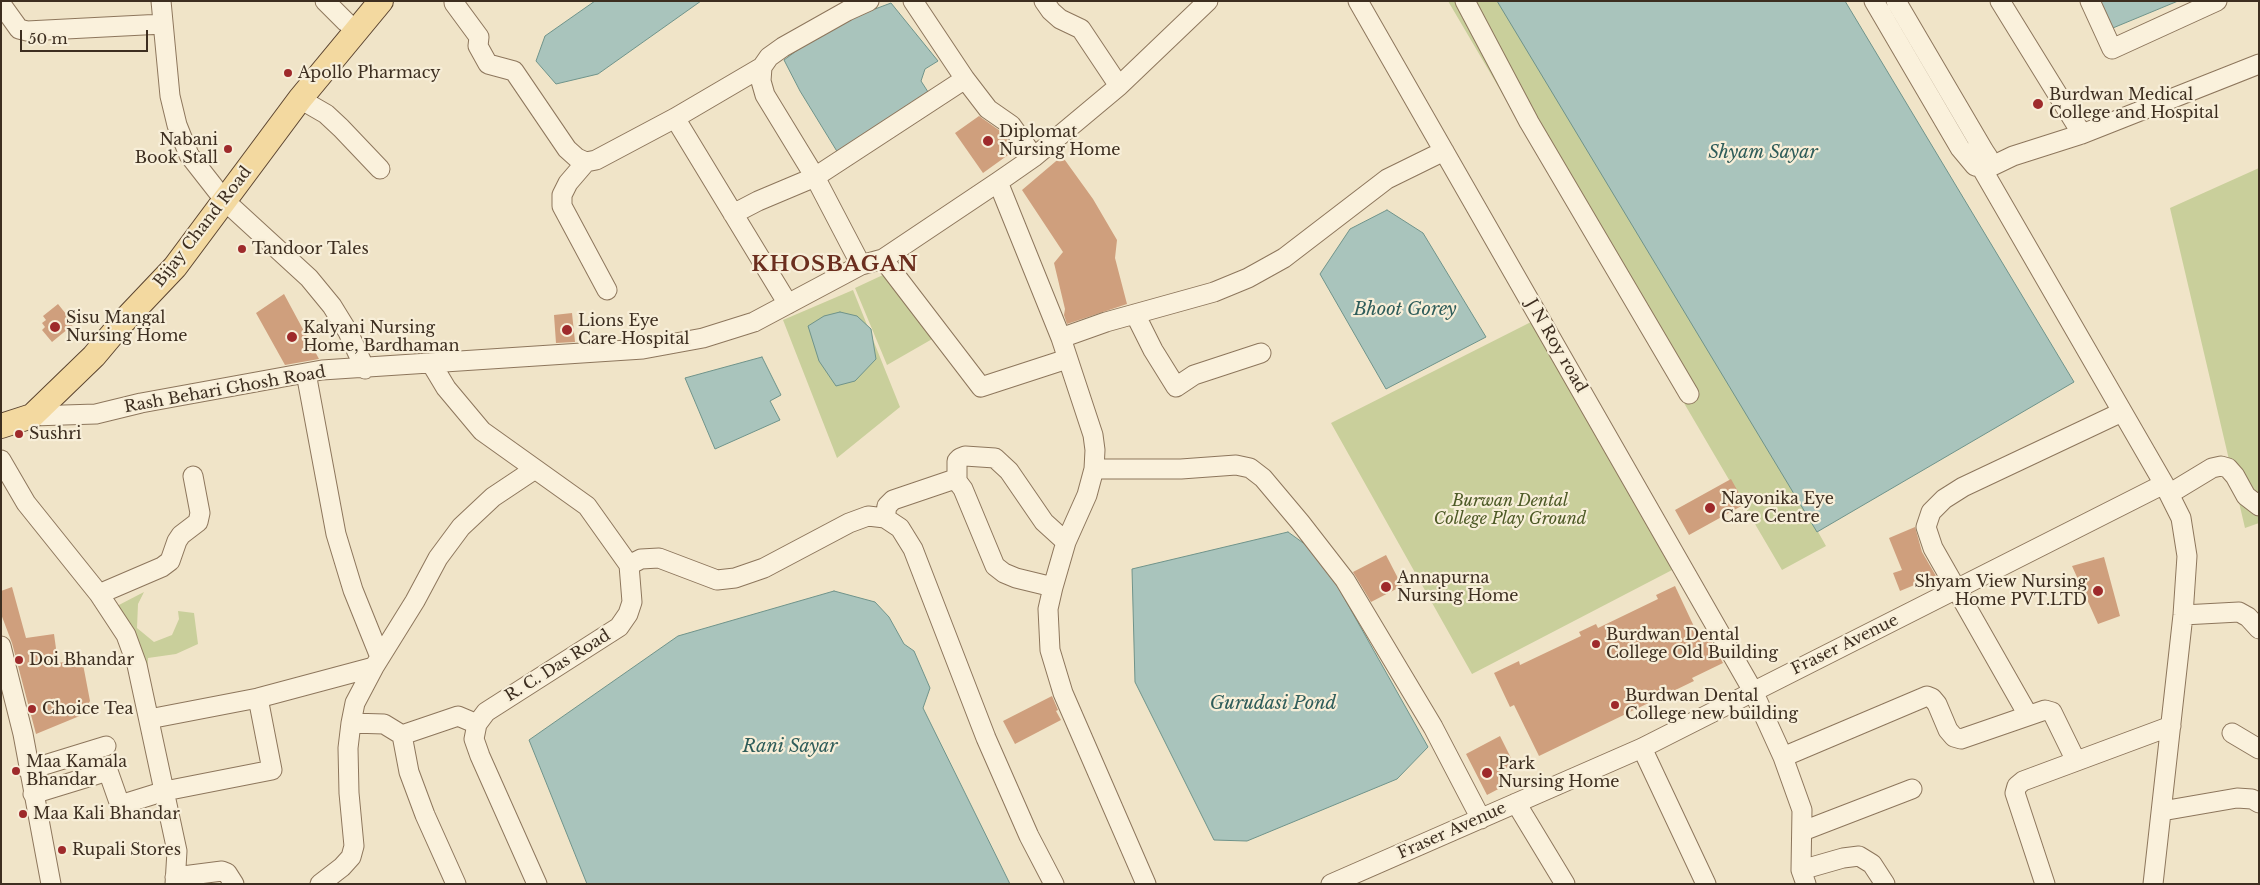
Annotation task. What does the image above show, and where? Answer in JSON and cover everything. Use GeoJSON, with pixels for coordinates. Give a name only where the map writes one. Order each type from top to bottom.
{"type":"FeatureCollection","features":[{"type":"Feature","properties":{"kind":"main road","name":"Bijay Chand Road"},"geometry":{"type":"LineString","coordinates":[[1,426],[32,416],[94,356],[174,267],[221,194],[363,1]]}},
{"type":"Feature","properties":{"kind":"main road","name":"Bijay Chand Road"},"geometry":{"type":"LineString","coordinates":[[1,414],[26,404],[50,384],[114,316],[221,194],[381,1]]}},
{"type":"Feature","properties":{"kind":"street"},"geometry":{"type":"LineString","coordinates":[[161,1],[170,96],[177,125],[189,154],[221,194],[288,258],[332,306],[348,332],[365,369]]}},
{"type":"Feature","properties":{"kind":"street"},"geometry":{"type":"LineString","coordinates":[[325,1],[346,22]]}},
{"type":"Feature","properties":{"kind":"street"},"geometry":{"type":"LineString","coordinates":[[456,1],[454,3],[479,37],[478,46],[488,64],[514,71],[568,149],[586,162]]}},
{"type":"Feature","properties":{"kind":"street"},"geometry":{"type":"LineString","coordinates":[[607,290],[562,206],[562,195],[568,183],[586,162],[596,160],[675,118],[762,66],[769,57],[783,47],[847,11],[869,1]]}},
{"type":"Feature","properties":{"kind":"street"},"geometry":{"type":"LineString","coordinates":[[913,1],[966,79],[993,114],[1011,125],[1034,157]]}},
{"type":"Feature","properties":{"kind":"street"},"geometry":{"type":"LineString","coordinates":[[1044,1],[1050,11],[1060,19],[1081,29],[1119,86]]}},
{"type":"Feature","properties":{"kind":"street","name":"Rash Behari Ghosh Road"},"geometry":{"type":"LineString","coordinates":[[32,416],[96,414],[141,403],[306,373],[432,362],[642,349],[703,338],[754,322],[861,265],[883,258],[1034,157],[1119,86],[1208,1]]}},
{"type":"Feature","properties":{"kind":"street","name":"J N Roy road"},"geometry":{"type":"LineString","coordinates":[[1358,1],[1753,691],[1783,757],[1802,810],[1803,877]]}},
{"type":"Feature","properties":{"kind":"street"},"geometry":{"type":"LineString","coordinates":[[1465,1],[1529,122],[1690,394]]}},
{"type":"Feature","properties":{"kind":"street"},"geometry":{"type":"LineString","coordinates":[[1874,1],[1960,148],[1975,166],[1985,168],[2013,156],[2082,134],[2259,64]]}},
{"type":"Feature","properties":{"kind":"street"},"geometry":{"type":"LineString","coordinates":[[1896,1],[1988,157],[1985,168],[2167,489],[2181,518],[2187,556],[2183,615],[2153,884]]}},
{"type":"Feature","properties":{"kind":"street"},"geometry":{"type":"LineString","coordinates":[[2000,1],[2082,134]]}},
{"type":"Feature","properties":{"kind":"street"},"geometry":{"type":"LineString","coordinates":[[2090,1],[2112,49],[2217,1]]}},
{"type":"Feature","properties":{"kind":"street"},"geometry":{"type":"LineString","coordinates":[[1,4],[19,29],[27,31],[163,24]]}},
{"type":"Feature","properties":{"kind":"street"},"geometry":{"type":"LineString","coordinates":[[762,66],[761,81],[765,95],[815,177],[861,265]]}},
{"type":"Feature","properties":{"kind":"street"},"geometry":{"type":"LineString","coordinates":[[733,214],[758,201],[815,177],[966,79]]}},
{"type":"Feature","properties":{"kind":"street"},"geometry":{"type":"LineString","coordinates":[[300,99],[331,118],[380,168]]}},
{"type":"Feature","properties":{"kind":"street"},"geometry":{"type":"LineString","coordinates":[[675,118],[788,304]]}},
{"type":"Feature","properties":{"kind":"street"},"geometry":{"type":"LineString","coordinates":[[1060,338],[1135,314],[1214,292],[1248,278],[1284,258],[1387,179],[1444,151]]}},
{"type":"Feature","properties":{"kind":"street"},"geometry":{"type":"LineString","coordinates":[[998,182],[1060,338],[1093,435],[1094,469],[1087,495],[1066,542],[1053,587],[1047,626],[1050,650],[1063,693],[1146,884]]}},
{"type":"Feature","properties":{"kind":"street"},"geometry":{"type":"LineString","coordinates":[[883,258],[981,387],[1067,359]]}},
{"type":"Feature","properties":{"kind":"street"},"geometry":{"type":"LineString","coordinates":[[1135,314],[1153,350],[1176,386],[1194,375],[1261,354]]}},
{"type":"Feature","properties":{"kind":"street"},"geometry":{"type":"LineString","coordinates":[[432,362],[446,388],[482,431],[587,506],[629,565],[642,559],[658,558],[717,580],[735,578],[764,568],[849,523],[868,516],[885,518],[900,528],[913,549],[986,738],[1029,836],[1054,884]]}},
{"type":"Feature","properties":{"kind":"street"},"geometry":{"type":"LineString","coordinates":[[306,373],[336,534],[377,662]]}},
{"type":"Feature","properties":{"kind":"street"},"geometry":{"type":"LineString","coordinates":[[2028,715],[1932,548],[1926,527],[1931,512],[1944,499],[1963,488],[2122,412]]}},
{"type":"Feature","properties":{"kind":"street"},"geometry":{"type":"LineString","coordinates":[[1053,587],[1004,574],[995,566],[963,489],[956,481],[957,461],[965,456],[995,458],[1009,470],[1044,522],[1066,542]]}},
{"type":"Feature","properties":{"kind":"street"},"geometry":{"type":"LineString","coordinates":[[1,460],[26,503],[99,594],[126,635],[137,665],[165,791],[177,851],[175,880],[222,871],[227,873],[234,884]]}},
{"type":"Feature","properties":{"kind":"street"},"geometry":{"type":"LineString","coordinates":[[1094,469],[1180,469],[1236,465],[1250,468],[1263,478],[1345,580],[1433,727],[1481,819]]}},
{"type":"Feature","properties":{"kind":"street","name":"Fraser Avenue"},"geometry":{"type":"LineString","coordinates":[[1331,884],[1642,748],[1956,590],[2212,468],[2221,466],[2228,468],[2235,476],[2246,496],[2259,506]]}},
{"type":"Feature","properties":{"kind":"street"},"geometry":{"type":"LineString","coordinates":[[320,884],[342,867],[351,857],[354,846],[349,794],[348,748],[351,722],[356,703],[377,662],[438,558],[461,527],[493,497],[535,469]]}},
{"type":"Feature","properties":{"kind":"street"},"geometry":{"type":"LineString","coordinates":[[99,594],[162,567],[170,561],[181,535],[198,522],[200,513],[193,476]]}},
{"type":"Feature","properties":{"kind":"street"},"geometry":{"type":"LineString","coordinates":[[885,518],[887,506],[893,500],[952,480],[956,481]]}},
{"type":"Feature","properties":{"kind":"street","name":"R. C. Das Road"},"geometry":{"type":"LineString","coordinates":[[477,724],[486,712],[619,627],[628,614],[632,602],[629,565]]}},
{"type":"Feature","properties":{"kind":"street"},"geometry":{"type":"LineString","coordinates":[[2183,615],[2239,612],[2248,617],[2259,629]]}},
{"type":"Feature","properties":{"kind":"street"},"geometry":{"type":"LineString","coordinates":[[1,646],[22,734],[51,884]]}},
{"type":"Feature","properties":{"kind":"street"},"geometry":{"type":"LineString","coordinates":[[148,719],[258,698],[377,662]]}},
{"type":"Feature","properties":{"kind":"street"},"geometry":{"type":"LineString","coordinates":[[1783,757],[1927,696],[1932,698],[1937,704],[1948,730],[1954,737],[1961,739],[2028,715],[2045,710],[2052,712],[2076,761]]}},
{"type":"Feature","properties":{"kind":"street"},"geometry":{"type":"LineString","coordinates":[[33,794],[108,772],[120,804],[165,791],[272,770],[258,698]]}},
{"type":"Feature","properties":{"kind":"street"},"geometry":{"type":"LineString","coordinates":[[351,722],[384,724],[402,735],[458,716],[477,724],[474,739],[480,756],[537,884]]}},
{"type":"Feature","properties":{"kind":"street"},"geometry":{"type":"LineString","coordinates":[[2045,884],[2015,793],[2017,786],[2023,781],[2171,726]]}},
{"type":"Feature","properties":{"kind":"street"},"geometry":{"type":"LineString","coordinates":[[2232,734],[2259,749]]}},
{"type":"Feature","properties":{"kind":"street"},"geometry":{"type":"LineString","coordinates":[[402,735],[409,772],[425,815],[456,884]]}},
{"type":"Feature","properties":{"kind":"street"},"geometry":{"type":"LineString","coordinates":[[28,770],[106,746]]}},
{"type":"Feature","properties":{"kind":"street"},"geometry":{"type":"LineString","coordinates":[[1642,748],[1706,884]]}},
{"type":"Feature","properties":{"kind":"street"},"geometry":{"type":"LineString","coordinates":[[1803,831],[1912,788]]}},
{"type":"Feature","properties":{"kind":"street"},"geometry":{"type":"LineString","coordinates":[[2162,811],[2237,798],[2252,799],[2259,803]]}},
{"type":"Feature","properties":{"kind":"street"},"geometry":{"type":"LineString","coordinates":[[1516,803],[1565,884]]}},
{"type":"Feature","properties":{"kind":"street"},"geometry":{"type":"LineString","coordinates":[[1803,877],[1843,858],[1859,856],[1872,864],[1885,884]]}},
{"type":"Feature","properties":{"kind":"green space"},"geometry":{"type":"Polygon","coordinates":[[[1448,1],[1520,1],[1826,546],[1782,570],[1448,1]]]}},
{"type":"Feature","properties":{"kind":"green space"},"geometry":{"type":"Polygon","coordinates":[[[2259,168],[2259,523],[2245,528],[2170,208],[2259,168]]]}},
{"type":"Feature","properties":{"kind":"green space"},"geometry":{"type":"Polygon","coordinates":[[[885,274],[934,338],[887,365],[855,288],[885,274]]]}},
{"type":"Feature","properties":{"kind":"green space"},"geometry":{"type":"Polygon","coordinates":[[[853,290],[900,407],[837,458],[783,320],[853,290]]]}},
{"type":"Feature","properties":{"kind":"green space","name":"Burwan Dental College Play Ground"},"geometry":{"type":"Polygon","coordinates":[[[1531,322],[1674,569],[1472,674],[1331,423],[1531,322]]]}},
{"type":"Feature","properties":{"kind":"green space"},"geometry":{"type":"Polygon","coordinates":[[[144,592],[138,604],[137,628],[154,642],[172,635],[179,619],[178,611],[194,613],[198,644],[176,654],[148,658],[147,675],[115,607],[144,592]]]}},
{"type":"Feature","properties":{"kind":"water"},"geometry":{"type":"Polygon","coordinates":[[[595,1],[701,1],[598,74],[556,84],[536,61],[545,36],[595,1]]]}},
{"type":"Feature","properties":{"kind":"water","name":"Shyam Sayar"},"geometry":{"type":"Polygon","coordinates":[[[1497,1],[1845,1],[2074,382],[1817,532],[1497,1]]]}},
{"type":"Feature","properties":{"kind":"water"},"geometry":{"type":"Polygon","coordinates":[[[2098,1],[2178,1],[2108,30],[2098,1]]]}},
{"type":"Feature","properties":{"kind":"water"},"geometry":{"type":"Polygon","coordinates":[[[870,3],[875,9],[891,3],[938,61],[925,69],[921,81],[930,95],[838,153],[800,91],[784,60],[815,37],[870,3]]]}},
{"type":"Feature","properties":{"kind":"water","name":"Bhoot Gorey"},"geometry":{"type":"Polygon","coordinates":[[[1387,210],[1423,233],[1486,337],[1386,389],[1320,274],[1350,229],[1387,210]]]}},
{"type":"Feature","properties":{"kind":"water"},"geometry":{"type":"Polygon","coordinates":[[[840,312],[857,316],[871,329],[876,359],[855,381],[836,386],[819,361],[808,326],[824,316],[840,312]]]}},
{"type":"Feature","properties":{"kind":"water"},"geometry":{"type":"Polygon","coordinates":[[[762,357],[781,395],[770,401],[780,420],[715,449],[685,378],[762,357]]]}},
{"type":"Feature","properties":{"kind":"water","name":"Gurudasi Pond"},"geometry":{"type":"Polygon","coordinates":[[[1288,532],[1320,555],[1428,747],[1397,779],[1247,841],[1214,840],[1135,682],[1132,569],[1288,532]]]}},
{"type":"Feature","properties":{"kind":"water","name":"Rani Sayar"},"geometry":{"type":"Polygon","coordinates":[[[834,591],[875,602],[889,617],[904,644],[914,651],[930,688],[923,708],[1010,884],[587,884],[529,740],[678,636],[834,591]]]}},
{"type":"Feature","properties":{"kind":"building"},"geometry":{"type":"Polygon","coordinates":[[[979,116],[1003,133],[1015,150],[983,173],[955,133],[979,116]]]}},
{"type":"Feature","properties":{"kind":"building"},"geometry":{"type":"Polygon","coordinates":[[[1062,156],[1093,199],[1117,240],[1115,258],[1127,304],[1067,324],[1054,263],[1063,252],[1022,190],[1062,156]]]}},
{"type":"Feature","properties":{"kind":"building"},"geometry":{"type":"Polygon","coordinates":[[[284,294],[319,359],[285,365],[256,313],[284,294]]]}},
{"type":"Feature","properties":{"kind":"building"},"geometry":{"type":"Polygon","coordinates":[[[58,304],[74,324],[52,342],[42,330],[45,327],[42,323],[46,320],[43,316],[58,304]]]}},
{"type":"Feature","properties":{"kind":"building"},"geometry":{"type":"Polygon","coordinates":[[[572,313],[575,342],[556,343],[554,315],[572,313]]]}},
{"type":"Feature","properties":{"kind":"building"},"geometry":{"type":"Polygon","coordinates":[[[1731,479],[1745,504],[1689,535],[1675,510],[1731,479]]]}},
{"type":"Feature","properties":{"kind":"building"},"geometry":{"type":"Polygon","coordinates":[[[1915,527],[1922,552],[1936,576],[1900,591],[1893,573],[1902,570],[1889,538],[1915,527]]]}},
{"type":"Feature","properties":{"kind":"building"},"geometry":{"type":"Polygon","coordinates":[[[1386,555],[1402,586],[1371,602],[1353,572],[1386,555]]]}},
{"type":"Feature","properties":{"kind":"building"},"geometry":{"type":"Polygon","coordinates":[[[2104,557],[2120,616],[2098,624],[2072,566],[2104,557]]]}},
{"type":"Feature","properties":{"kind":"building"},"geometry":{"type":"Polygon","coordinates":[[[1675,586],[1698,635],[1706,631],[1723,663],[1692,678],[1694,681],[1539,756],[1514,705],[1510,707],[1494,673],[1519,661],[1520,665],[1581,636],[1579,632],[1596,624],[1598,628],[1658,599],[1656,595],[1675,586]]]}},
{"type":"Feature","properties":{"kind":"building"},"geometry":{"type":"Polygon","coordinates":[[[12,587],[26,638],[54,634],[58,663],[82,659],[90,701],[82,715],[36,734],[12,643],[1,614],[1,591],[12,587]]]}},
{"type":"Feature","properties":{"kind":"building"},"geometry":{"type":"Polygon","coordinates":[[[1052,696],[1058,710],[1056,711],[1061,720],[1015,744],[1003,721],[1052,696]]]}},
{"type":"Feature","properties":{"kind":"building"},"geometry":{"type":"Polygon","coordinates":[[[1500,736],[1514,764],[1497,773],[1504,786],[1487,795],[1466,754],[1500,736]]]}},
{"type":"Feature","properties":{"kind":"place","name":"Apollo Pharmacy"},"geometry":{"type":"Point","coordinates":[288,73]}},
{"type":"Feature","properties":{"kind":"place","name":"Burdwan Medical College and Hospital"},"geometry":{"type":"Point","coordinates":[2038,104]}},
{"type":"Feature","properties":{"kind":"place","name":"Diplomat Nursing Home"},"geometry":{"type":"Point","coordinates":[988,141]}},
{"type":"Feature","properties":{"kind":"place","name":"Nabani Book Stall"},"geometry":{"type":"Point","coordinates":[228,149]}},
{"type":"Feature","properties":{"kind":"place","name":"Tandoor Tales"},"geometry":{"type":"Point","coordinates":[242,249]}},
{"type":"Feature","properties":{"kind":"place","name":"Sisu Mangal Nursing Home"},"geometry":{"type":"Point","coordinates":[55,327]}},
{"type":"Feature","properties":{"kind":"place","name":"Lions Eye Care Hospital"},"geometry":{"type":"Point","coordinates":[567,330]}},
{"type":"Feature","properties":{"kind":"place","name":"Kalyani Nursing Home, Bardhaman"},"geometry":{"type":"Point","coordinates":[292,337]}},
{"type":"Feature","properties":{"kind":"place","name":"Sushri"},"geometry":{"type":"Point","coordinates":[19,434]}},
{"type":"Feature","properties":{"kind":"place","name":"Nayonika Eye Care Centre"},"geometry":{"type":"Point","coordinates":[1710,508]}},
{"type":"Feature","properties":{"kind":"place","name":"Annapurna Nursing Home"},"geometry":{"type":"Point","coordinates":[1386,587]}},
{"type":"Feature","properties":{"kind":"place","name":"Shyam View Nursing Home PVT.LTD"},"geometry":{"type":"Point","coordinates":[2098,591]}},
{"type":"Feature","properties":{"kind":"place","name":"Burdwan Dental College Old Building"},"geometry":{"type":"Point","coordinates":[1596,644]}},
{"type":"Feature","properties":{"kind":"place","name":"Doi Bhandar"},"geometry":{"type":"Point","coordinates":[19,660]}},
{"type":"Feature","properties":{"kind":"place","name":"Burdwan Dental College new building"},"geometry":{"type":"Point","coordinates":[1615,705]}},
{"type":"Feature","properties":{"kind":"place","name":"Choice Tea"},"geometry":{"type":"Point","coordinates":[32,709]}},
{"type":"Feature","properties":{"kind":"place","name":"Maa Kamala Bhandar"},"geometry":{"type":"Point","coordinates":[16,771]}},
{"type":"Feature","properties":{"kind":"place","name":"Park Nursing Home"},"geometry":{"type":"Point","coordinates":[1487,773]}},
{"type":"Feature","properties":{"kind":"place","name":"Maa Kali Bhandar"},"geometry":{"type":"Point","coordinates":[23,814]}},
{"type":"Feature","properties":{"kind":"place","name":"Rupali Stores"},"geometry":{"type":"Point","coordinates":[62,850]}},
{"type":"Feature","properties":{"kind":"district","name":"KHOSBAGAN"},"geometry":{"type":"Point","coordinates":[835,265]}}]}
